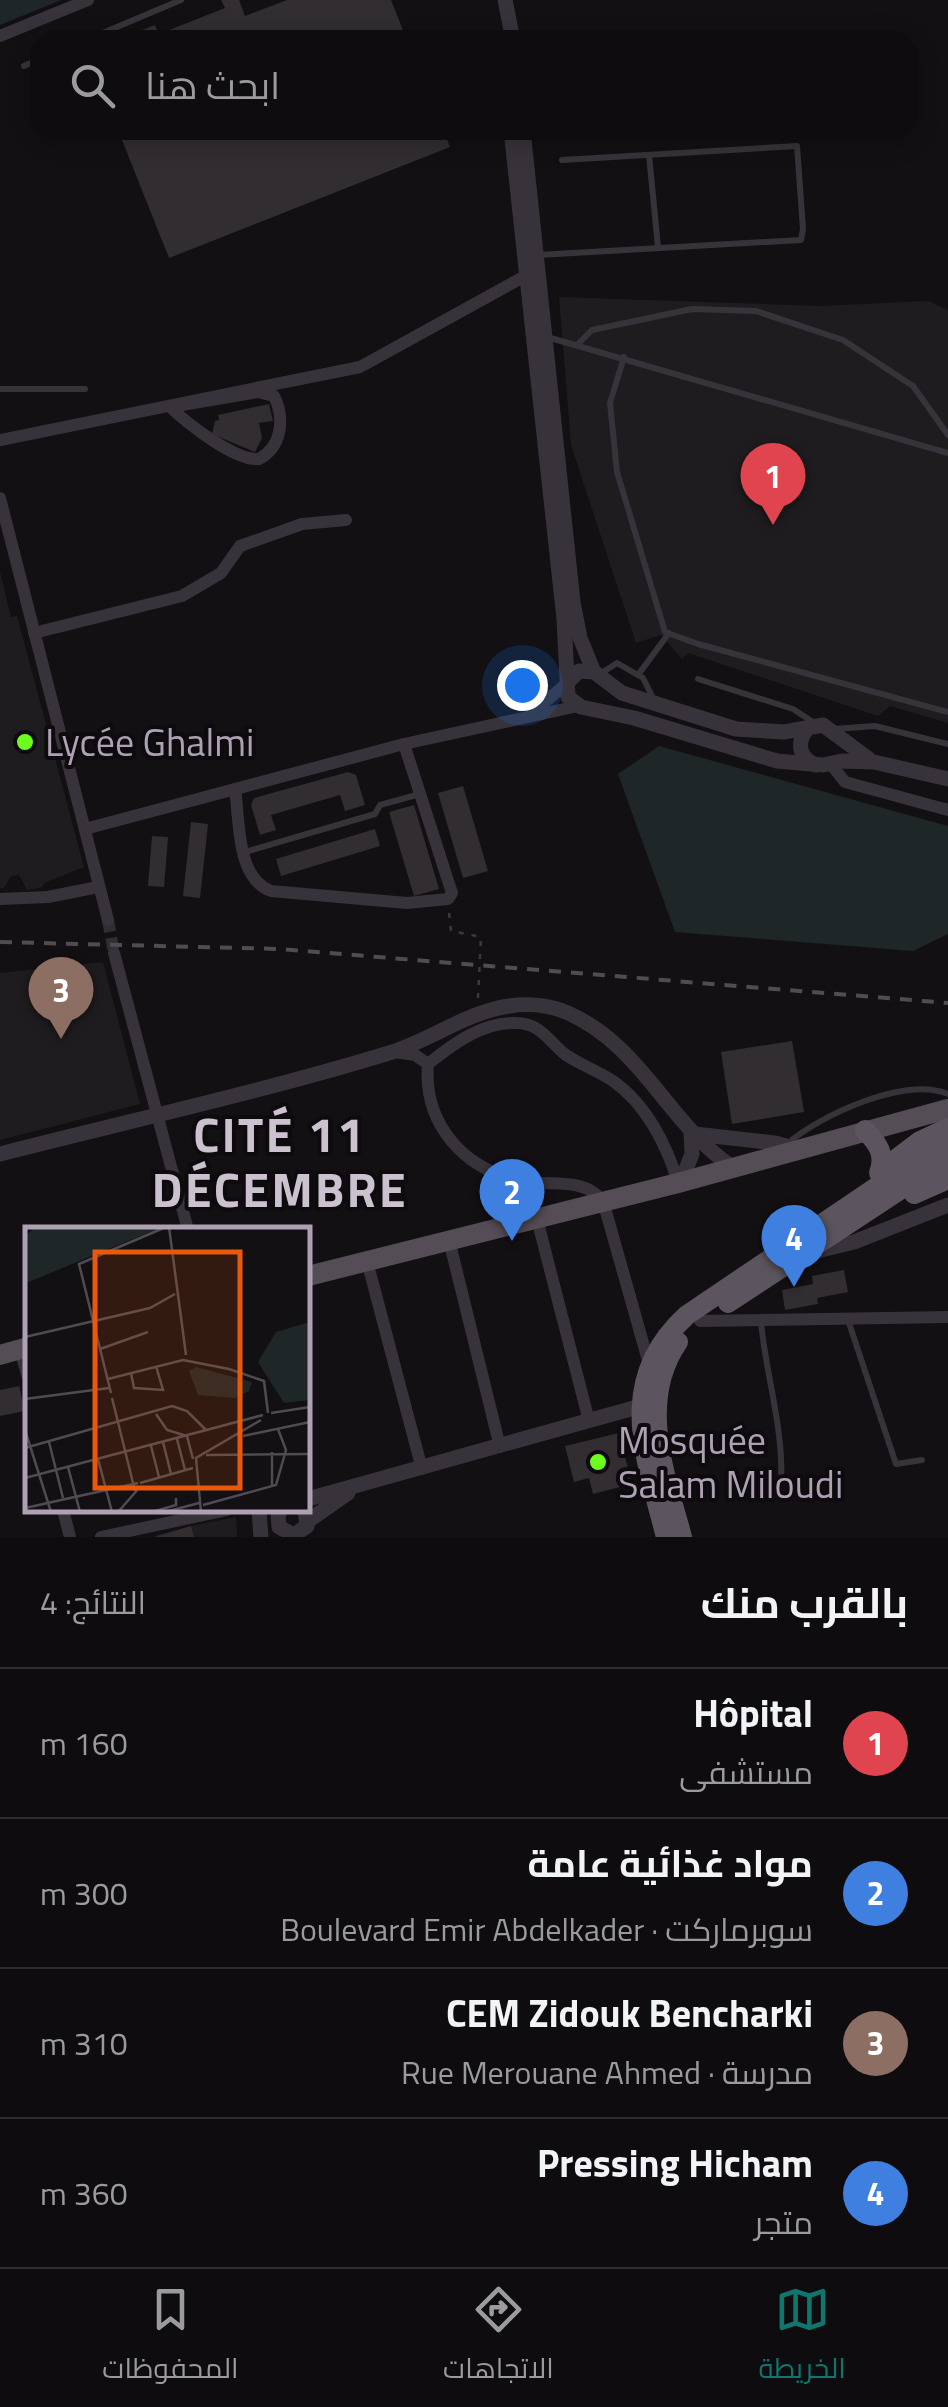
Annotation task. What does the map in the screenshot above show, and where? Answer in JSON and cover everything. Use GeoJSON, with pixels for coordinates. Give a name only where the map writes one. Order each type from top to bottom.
{"type":"FeatureCollection","features":[{"type":"Feature","properties":{"kind":"highway"},"geometry":{"type":"LineString","coordinates":[[853,1204],[879,1173],[920,1141],[948,1128]]}},
{"type":"Feature","properties":{"kind":"highway"},"geometry":{"type":"LineString","coordinates":[[865,1130],[882,1154],[879,1173]]}},
{"type":"Feature","properties":{"kind":"highway"},"geometry":{"type":"LineString","coordinates":[[666,1537],[643,1446],[641,1406],[649,1364],[660,1343],[687,1315],[906,1166],[948,1144]]}},
{"type":"Feature","properties":{"kind":"highway"},"geometry":{"type":"LineString","coordinates":[[682,1537],[657,1434],[656,1401],[669,1355],[700,1322],[948,1162]]}},
{"type":"Feature","properties":{"kind":"highway"},"geometry":{"type":"LineString","coordinates":[[846,1228],[948,1178]]}},
{"type":"Feature","properties":{"kind":"main road"},"geometry":{"type":"LineString","coordinates":[[310,1275],[948,1109]]}},
{"type":"Feature","properties":{"kind":"street"},"geometry":{"type":"LineString","coordinates":[[0,36],[88,0]]}},
{"type":"Feature","properties":{"kind":"street"},"geometry":{"type":"LineString","coordinates":[[512,140],[568,696],[583,706],[764,758],[826,763],[846,782],[948,810]]}},
{"type":"Feature","properties":{"kind":"street"},"geometry":{"type":"LineString","coordinates":[[84,830],[404,744],[583,706],[602,697],[598,675],[580,638],[573,602],[525,140]]}},
{"type":"Feature","properties":{"kind":"street"},"geometry":{"type":"LineString","coordinates":[[0,440],[360,367],[527,274]]}},
{"type":"Feature","properties":{"kind":"street"},"geometry":{"type":"LineString","coordinates":[[270,393],[280,410],[279,434],[265,456],[246,458],[170,407],[270,393]]}},
{"type":"Feature","properties":{"kind":"street"},"geometry":{"type":"LineString","coordinates":[[0,498],[108,920]]}},
{"type":"Feature","properties":{"kind":"street"},"geometry":{"type":"LineString","coordinates":[[34,633],[182,596],[221,573],[240,546],[302,524],[346,520]]}},
{"type":"Feature","properties":{"kind":"street"},"geometry":{"type":"LineString","coordinates":[[528,716],[579,671],[598,675],[622,693],[752,732],[824,729],[874,762]]}},
{"type":"Feature","properties":{"kind":"street"},"geometry":{"type":"LineString","coordinates":[[824,729],[800,742],[800,750],[809,762],[874,762],[948,780]]}},
{"type":"Feature","properties":{"kind":"street"},"geometry":{"type":"LineString","coordinates":[[824,729],[840,746],[826,763]]}},
{"type":"Feature","properties":{"kind":"street"},"geometry":{"type":"LineString","coordinates":[[235,789],[247,870],[257,886],[407,903],[448,899],[452,892],[404,744]]}},
{"type":"Feature","properties":{"kind":"street"},"geometry":{"type":"LineString","coordinates":[[0,899],[48,897],[98,887]]}},
{"type":"Feature","properties":{"kind":"street"},"geometry":{"type":"LineString","coordinates":[[114,952],[187,1227]]}},
{"type":"Feature","properties":{"kind":"street"},"geometry":{"type":"LineString","coordinates":[[0,1154],[393,1052],[508,1006],[548,1006],[604,1034],[645,1074],[691,1133],[732,1167]]}},
{"type":"Feature","properties":{"kind":"street"},"geometry":{"type":"LineString","coordinates":[[649,1364],[603,1202],[585,1186],[517,1180],[473,1160],[451,1142],[437,1120],[426,1089],[428,1064],[483,1029],[519,1022],[534,1026],[566,1054],[632,1095],[679,1182]]}},
{"type":"Feature","properties":{"kind":"street"},"geometry":{"type":"LineString","coordinates":[[393,1052],[415,1054],[428,1064]]}},
{"type":"Feature","properties":{"kind":"street"},"geometry":{"type":"LineString","coordinates":[[691,1133],[793,1147]]}},
{"type":"Feature","properties":{"kind":"street"},"geometry":{"type":"LineString","coordinates":[[679,1182],[692,1154],[691,1133]]}},
{"type":"Feature","properties":{"kind":"street"},"geometry":{"type":"LineString","coordinates":[[804,1254],[854,1242],[948,1206]]}},
{"type":"Feature","properties":{"kind":"street"},"geometry":{"type":"LineString","coordinates":[[536,1219],[589,1421]]}},
{"type":"Feature","properties":{"kind":"street"},"geometry":{"type":"LineString","coordinates":[[449,1240],[500,1447]]}},
{"type":"Feature","properties":{"kind":"street"},"geometry":{"type":"LineString","coordinates":[[367,1261],[422,1469]]}},
{"type":"Feature","properties":{"kind":"street"},"geometry":{"type":"LineString","coordinates":[[700,1322],[948,1317]]}},
{"type":"Feature","properties":{"kind":"street"},"geometry":{"type":"LineString","coordinates":[[310,1498],[641,1406]]}},
{"type":"Feature","properties":{"kind":"street"},"geometry":{"type":"LineString","coordinates":[[264,1512],[292,1528],[365,1484]]}},
{"type":"Feature","properties":{"kind":"street"},"geometry":{"type":"LineString","coordinates":[[64,1512],[70,1537]]}},
{"type":"Feature","properties":{"kind":"street"},"geometry":{"type":"LineString","coordinates":[[100,1537],[218,1512]]}},
{"type":"Feature","properties":{"kind":"street"},"geometry":{"type":"LineString","coordinates":[[261,1512],[262,1537]]}},
{"type":"Feature","properties":{"kind":"lane"},"geometry":{"type":"LineString","coordinates":[[110,30],[182,0]]}},
{"type":"Feature","properties":{"kind":"lane"},"geometry":{"type":"LineString","coordinates":[[24,66],[30,63]]}},
{"type":"Feature","properties":{"kind":"lane"},"geometry":{"type":"LineString","coordinates":[[537,256],[801,240],[798,146],[562,160]]}},
{"type":"Feature","properties":{"kind":"lane"},"geometry":{"type":"LineString","coordinates":[[649,155],[658,247]]}},
{"type":"Feature","properties":{"kind":"lane"},"geometry":{"type":"LineString","coordinates":[[579,344],[592,330],[692,308],[756,311],[843,340],[913,386],[948,435]]}},
{"type":"Feature","properties":{"kind":"lane"},"geometry":{"type":"LineString","coordinates":[[546,336],[948,454]]}},
{"type":"Feature","properties":{"kind":"lane"},"geometry":{"type":"LineString","coordinates":[[624,357],[610,404],[616,472],[665,632],[948,712]]}},
{"type":"Feature","properties":{"kind":"lane"},"geometry":{"type":"LineString","coordinates":[[0,390],[86,389]]}},
{"type":"Feature","properties":{"kind":"lane"},"geometry":{"type":"LineString","coordinates":[[638,675],[668,633]]}},
{"type":"Feature","properties":{"kind":"lane"},"geometry":{"type":"LineString","coordinates":[[598,675],[617,663],[643,678],[655,704]]}},
{"type":"Feature","properties":{"kind":"lane"},"geometry":{"type":"LineString","coordinates":[[698,679],[793,708],[824,729],[875,726],[948,744]]}},
{"type":"Feature","properties":{"kind":"lane"},"geometry":{"type":"LineString","coordinates":[[244,852],[375,814],[380,805],[420,794]]}},
{"type":"Feature","properties":{"kind":"lane"},"geometry":{"type":"LineString","coordinates":[[793,1147],[830,1115],[922,1088],[948,1094]]}},
{"type":"Feature","properties":{"kind":"lane"},"geometry":{"type":"LineString","coordinates":[[848,1318],[896,1464],[922,1460]]}},
{"type":"Feature","properties":{"kind":"lane"},"geometry":{"type":"LineString","coordinates":[[761,1320],[764,1364],[783,1447],[781,1483]]}},
{"type":"Feature","properties":{"kind":"path"},"geometry":{"type":"LineString","coordinates":[[448,899],[450,931],[480,937],[478,998]]}},
{"type":"Feature","properties":{"kind":"shaded area"},"geometry":{"type":"Polygon","coordinates":[[[0,0],[61,0],[0,25],[0,0]]]}},
{"type":"Feature","properties":{"kind":"shaded area"},"geometry":{"type":"Polygon","coordinates":[[[559,297],[819,306],[928,301],[948,310],[948,723],[890,706],[878,716],[688,653],[682,659],[661,635],[636,643],[571,445],[559,297]]]}},
{"type":"Feature","properties":{"kind":"shaded area","name":"Lycée Ghalmi"},"geometry":{"type":"Polygon","coordinates":[[[0,572],[11,617],[17,616],[84,867],[27,890],[19,875],[11,876],[0,888],[0,572]]]}},
{"type":"Feature","properties":{"kind":"shaded area"},"geometry":{"type":"Polygon","coordinates":[[[659,746],[948,826],[948,934],[913,951],[675,932],[618,774],[659,746]]]}},
{"type":"Feature","properties":{"kind":"shaded area"},"geometry":{"type":"Polygon","coordinates":[[[103,962],[140,1104],[0,1140],[0,973],[103,962]]]}},
{"type":"Feature","properties":{"kind":"shaded area"},"geometry":{"type":"Polygon","coordinates":[[[236,1517],[237,1537],[152,1537],[191,1526],[236,1517]]]}},
{"type":"Feature","properties":{"kind":"building"},"geometry":{"type":"Polygon","coordinates":[[[221,0],[239,0],[245,16],[287,0],[391,0],[403,30],[169,30],[225,8],[221,0]]]}},
{"type":"Feature","properties":{"kind":"building"},"geometry":{"type":"Polygon","coordinates":[[[122,140],[447,140],[450,147],[169,258],[122,140]]]}},
{"type":"Feature","properties":{"kind":"building"},"geometry":{"type":"Polygon","coordinates":[[[269,404],[273,421],[259,423],[262,438],[255,452],[212,434],[218,415],[269,404]]]}},
{"type":"Feature","properties":{"kind":"building"},"geometry":{"type":"Polygon","coordinates":[[[348,772],[356,775],[365,805],[345,811],[340,795],[271,815],[276,830],[260,835],[251,805],[254,798],[348,772]]]}},
{"type":"Feature","properties":{"kind":"building"},"geometry":{"type":"Polygon","coordinates":[[[463,786],[488,871],[463,878],[438,793],[463,786]]]}},
{"type":"Feature","properties":{"kind":"building"},"geometry":{"type":"Polygon","coordinates":[[[414,805],[439,889],[414,896],[389,812],[414,805]]]}},
{"type":"Feature","properties":{"kind":"building"},"geometry":{"type":"Polygon","coordinates":[[[191,822],[208,824],[200,898],[183,896],[191,822]]]}},
{"type":"Feature","properties":{"kind":"building"},"geometry":{"type":"Polygon","coordinates":[[[375,829],[380,846],[281,876],[276,859],[375,829]]]}},
{"type":"Feature","properties":{"kind":"building"},"geometry":{"type":"Polygon","coordinates":[[[152,836],[168,837],[164,887],[148,886],[152,836]]]}},
{"type":"Feature","properties":{"kind":"building"},"geometry":{"type":"Polygon","coordinates":[[[792,1041],[804,1112],[732,1124],[721,1052],[792,1041]]]}},
{"type":"Feature","properties":{"kind":"building"},"geometry":{"type":"Polygon","coordinates":[[[844,1270],[848,1292],[817,1298],[818,1304],[785,1310],[782,1290],[813,1284],[812,1276],[844,1270]]]}},
{"type":"Feature","properties":{"kind":"building"},"geometry":{"type":"Polygon","coordinates":[[[19,1386],[25,1411],[0,1416],[0,1390],[19,1386]]]}},
{"type":"Feature","properties":{"kind":"building","name":"Mosquée Salam Miloudi"},"geometry":{"type":"Polygon","coordinates":[[[619,1433],[632,1484],[593,1494],[589,1478],[574,1482],[565,1446],[619,1433]]]}},
{"type":"Feature","properties":{"kind":"building"},"geometry":{"type":"Polygon","coordinates":[[[191,1526],[194,1537],[157,1537],[157,1536],[191,1526]]]}},
{"type":"Feature","properties":{"kind":"tunnel"},"geometry":{"type":"LineString","coordinates":[[108,920],[114,953]]}},
{"type":"Feature","properties":{"kind":"railway"},"geometry":{"type":"LineString","coordinates":[[0,942],[279,949],[948,1003]]}},
{"type":"Feature","properties":{"kind":"place","name":"Hôpital"},"geometry":{"type":"Point","coordinates":[773,525]}},
{"type":"Feature","properties":{"kind":"place","name":"Lycée Ghalmi"},"geometry":{"type":"Point","coordinates":[25,742]}},
{"type":"Feature","properties":{"kind":"place","name":"CEM Zidouk Bencharki"},"geometry":{"type":"Point","coordinates":[61,1039]}},
{"type":"Feature","properties":{"kind":"place","name":"مواد غذائية عامة"},"geometry":{"type":"Point","coordinates":[512,1241]}},
{"type":"Feature","properties":{"kind":"place","name":"Pressing Hicham"},"geometry":{"type":"Point","coordinates":[794,1287]}},
{"type":"Feature","properties":{"kind":"place","name":"Mosquée Salam Miloudi"},"geometry":{"type":"Point","coordinates":[598,1462]}},
{"type":"Feature","properties":{"kind":"district","name":"CITÉ 11 DÉCEMBRE"},"geometry":{"type":"Point","coordinates":[280,1162]}}]}
